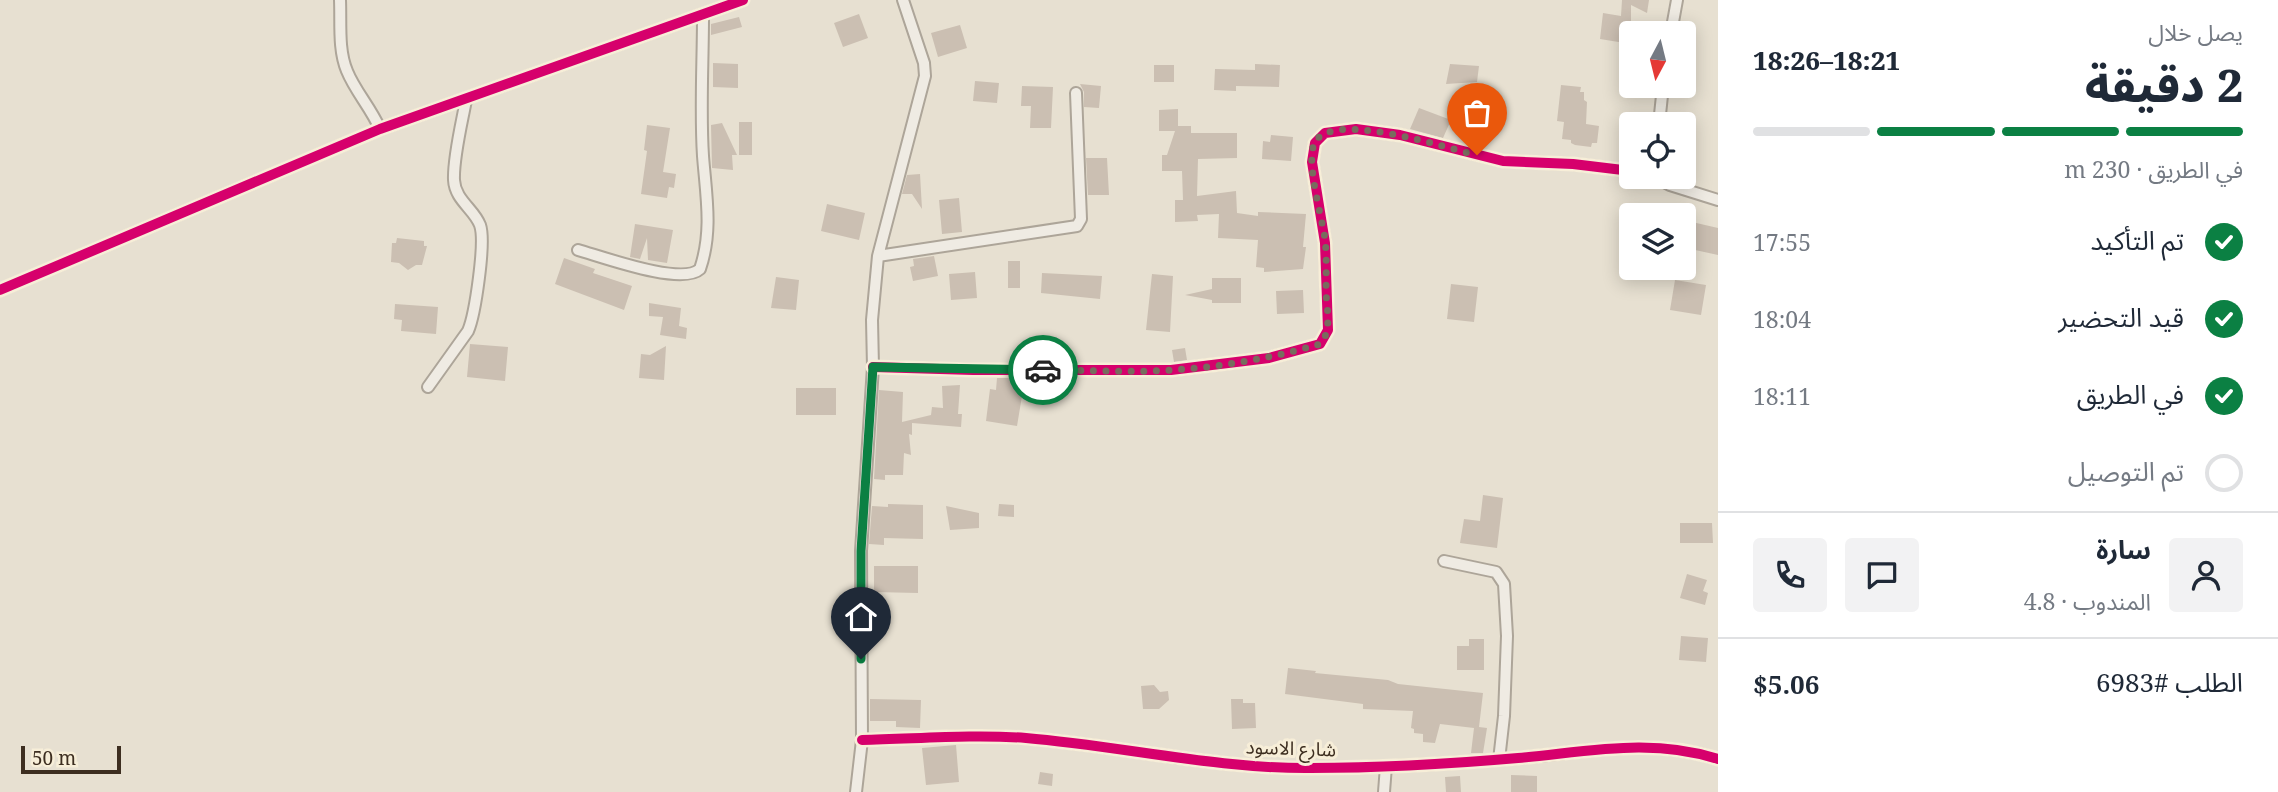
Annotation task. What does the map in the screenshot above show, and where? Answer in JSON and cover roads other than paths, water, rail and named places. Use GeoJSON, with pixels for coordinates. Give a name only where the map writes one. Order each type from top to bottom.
{"type":"FeatureCollection","features":[{"type":"Feature","properties":{"kind":"street"},"geometry":{"type":"LineString","coordinates":[[340,0],[344,62],[352,82],[368,104],[380,129]]}},
{"type":"Feature","properties":{"kind":"street"},"geometry":{"type":"LineString","coordinates":[[0,290],[380,129],[743,0]]}},
{"type":"Feature","properties":{"kind":"street"},"geometry":{"type":"LineString","coordinates":[[856,792],[862,740],[861,551],[873,367],[872,320],[878,256],[925,76],[925,63],[903,0]]}},
{"type":"Feature","properties":{"kind":"street"},"geometry":{"type":"LineString","coordinates":[[1673,21],[1677,0]]}},
{"type":"Feature","properties":{"kind":"street"},"geometry":{"type":"LineString","coordinates":[[578,250],[665,274],[690,275],[700,269],[709,220],[703,155],[703,16]]}},
{"type":"Feature","properties":{"kind":"street"},"geometry":{"type":"LineString","coordinates":[[878,256],[1077,226],[1081,219],[1076,93]]}},
{"type":"Feature","properties":{"kind":"street"},"geometry":{"type":"LineString","coordinates":[[428,387],[468,331],[476,296],[481,228],[459,198],[454,183],[466,100]]}},
{"type":"Feature","properties":{"kind":"street"},"geometry":{"type":"LineString","coordinates":[[873,367],[1171,370],[1269,358],[1320,344],[1328,330],[1325,243],[1312,162],[1315,143],[1325,133],[1356,129],[1400,135],[1503,162],[1573,164],[1619,170]]}},
{"type":"Feature","properties":{"kind":"street"},"geometry":{"type":"LineString","coordinates":[[1683,189],[1718,200]]}},
{"type":"Feature","properties":{"kind":"street"},"geometry":{"type":"LineString","coordinates":[[1444,561],[1496,572],[1504,584],[1507,636],[1504,716],[1499,760]]}},
{"type":"Feature","properties":{"kind":"street","name":"شارع الاسود"},"geometry":{"type":"LineString","coordinates":[[862,740],[1022,738],[1267,767],[1386,766],[1499,760],[1615,747],[1689,750],[1718,758]]}},
{"type":"Feature","properties":{"kind":"street"},"geometry":{"type":"LineString","coordinates":[[1384,792],[1386,766]]}}]}
